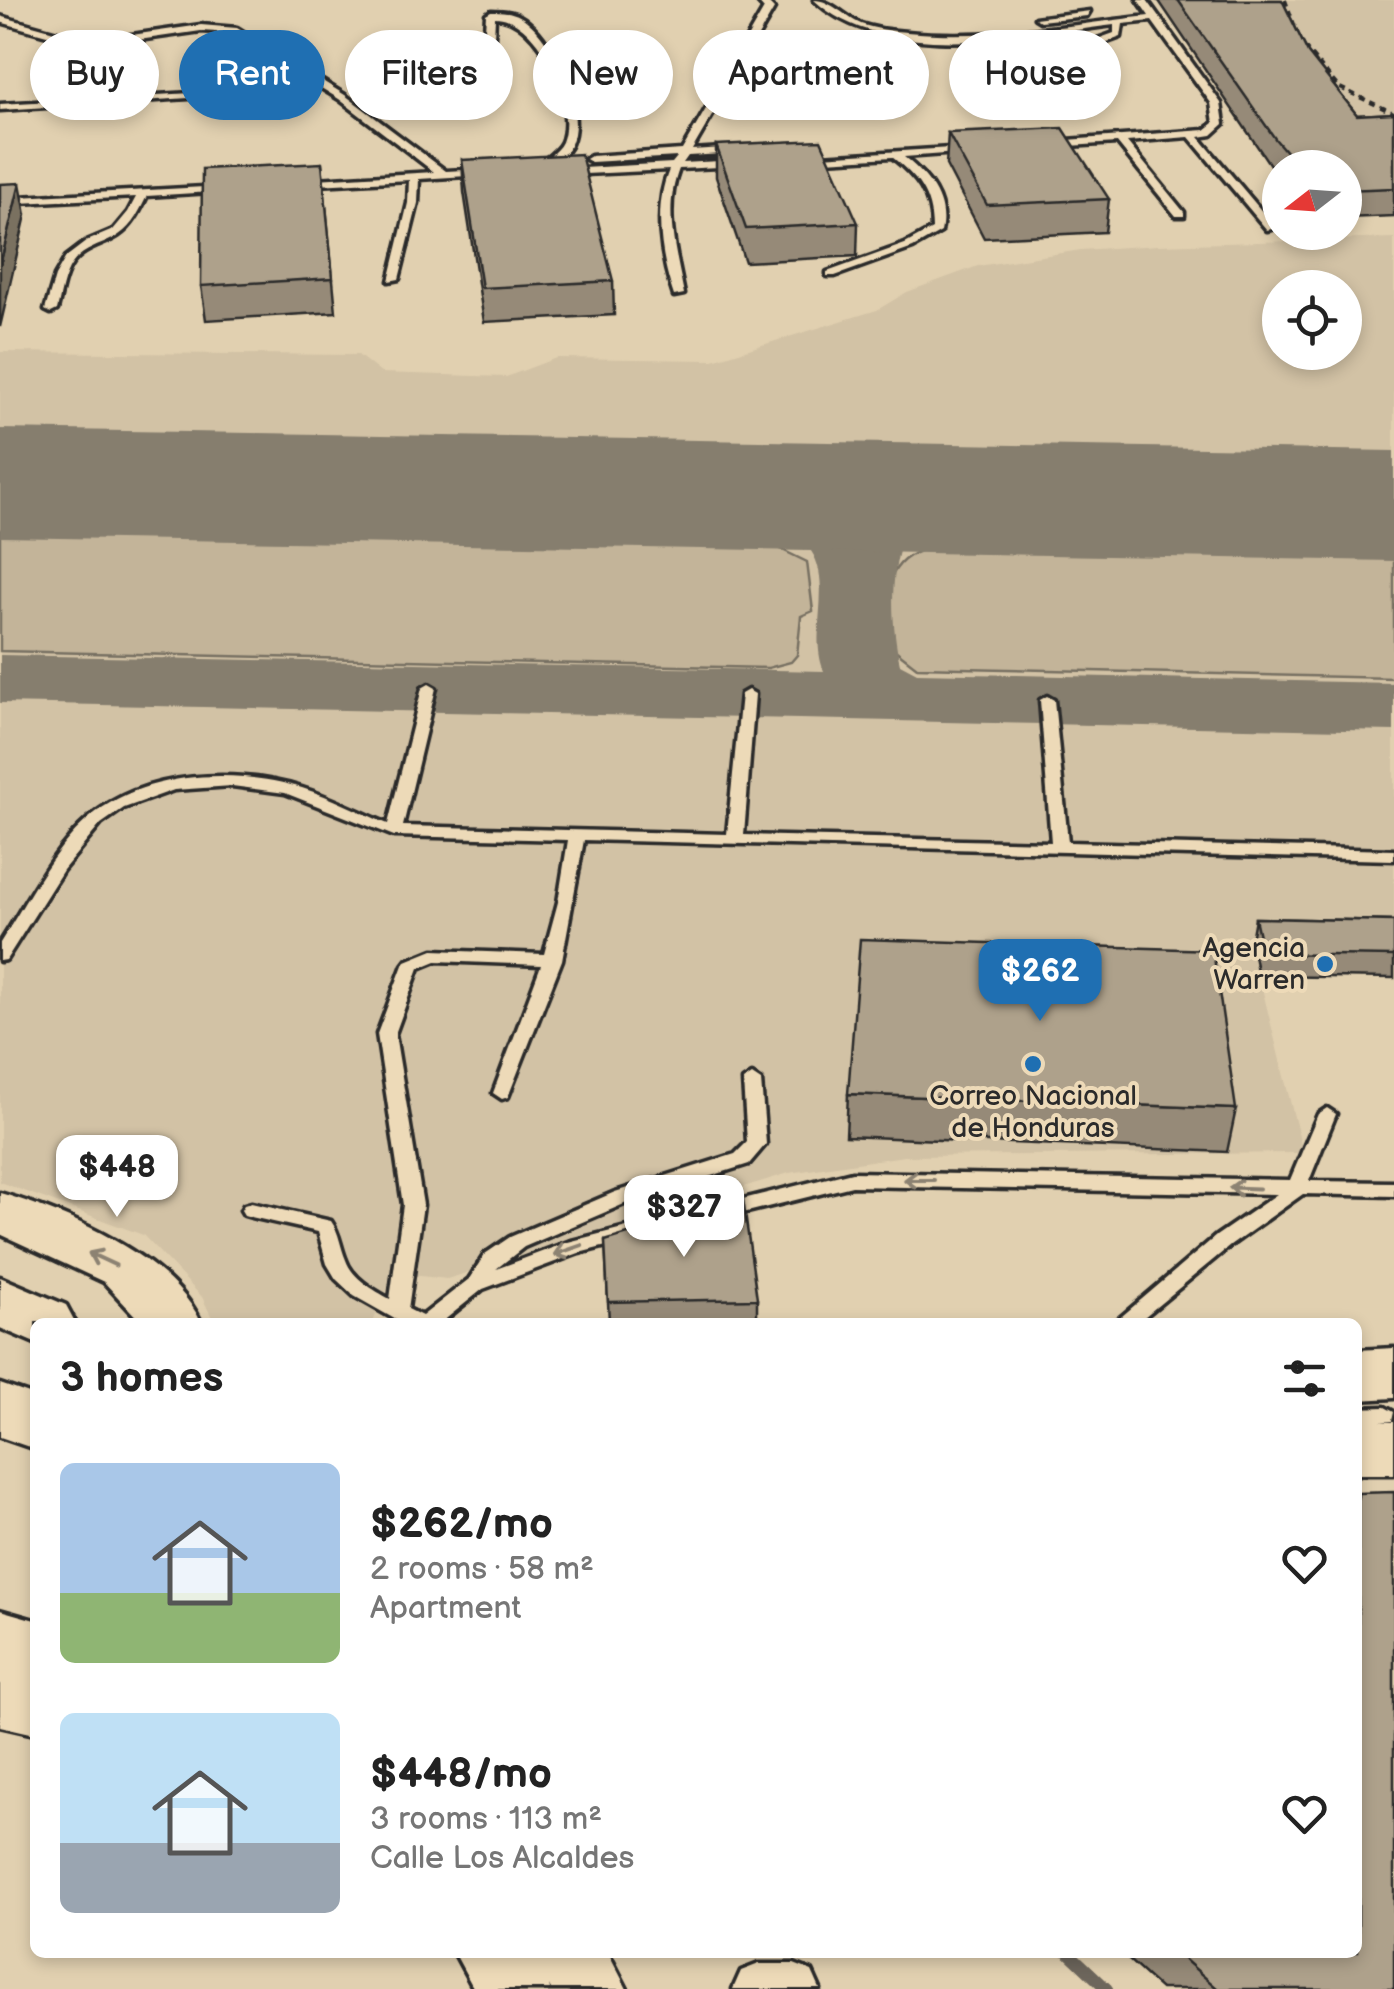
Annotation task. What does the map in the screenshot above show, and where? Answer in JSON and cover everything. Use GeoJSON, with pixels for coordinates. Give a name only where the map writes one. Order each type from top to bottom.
{"type":"FeatureCollection","features":[{"type":"Feature","properties":{"kind":"main road"},"geometry":{"type":"LineString","coordinates":[[0,1212],[123,1268],[170,1318]]}},
{"type":"Feature","properties":{"kind":"main road"},"geometry":{"type":"LineString","coordinates":[[0,1300],[34,1318]]}},
{"type":"Feature","properties":{"kind":"main road"},"geometry":{"type":"LineString","coordinates":[[0,1340],[30,1350]]}},
{"type":"Feature","properties":{"kind":"main road"},"geometry":{"type":"LineString","coordinates":[[0,1410],[30,1421]]}},
{"type":"Feature","properties":{"kind":"main road"},"geometry":{"type":"LineString","coordinates":[[0,1641],[30,1649]]}},
{"type":"Feature","properties":{"kind":"main road"},"geometry":{"type":"LineString","coordinates":[[0,1698],[30,1705]]}},
{"type":"Feature","properties":{"kind":"main road"},"geometry":{"type":"LineString","coordinates":[[493,1958],[515,1989]]}},
{"type":"Feature","properties":{"kind":"main road"},"geometry":{"type":"LineString","coordinates":[[571,1958],[592,1989]]}},
{"type":"Feature","properties":{"kind":"street"},"geometry":{"type":"LineString","coordinates":[[759,1989],[794,1989]]}},
{"type":"Feature","properties":{"kind":"lane"},"geometry":{"type":"LineString","coordinates":[[678,294],[664,191],[671,167],[686,152],[770,10],[760,0]]}},
{"type":"Feature","properties":{"kind":"lane"},"geometry":{"type":"LineString","coordinates":[[818,0],[846,21],[872,30],[949,35]]}},
{"type":"Feature","properties":{"kind":"lane"},"geometry":{"type":"LineString","coordinates":[[1142,0],[1216,102],[1219,124]]}},
{"type":"Feature","properties":{"kind":"lane"},"geometry":{"type":"LineString","coordinates":[[490,30],[491,14],[500,10],[517,15],[554,57],[570,104],[573,122],[566,146],[546,162],[527,170],[762,162]]}},
{"type":"Feature","properties":{"kind":"lane"},"geometry":{"type":"LineString","coordinates":[[1005,30],[1036,19],[1087,13]]}},
{"type":"Feature","properties":{"kind":"lane"},"geometry":{"type":"LineString","coordinates":[[1030,30],[1154,18]]}},
{"type":"Feature","properties":{"kind":"lane"},"geometry":{"type":"LineString","coordinates":[[0,19],[71,42],[90,44],[201,28],[234,30],[342,97],[441,172]]}},
{"type":"Feature","properties":{"kind":"lane"},"geometry":{"type":"LineString","coordinates":[[1118,30],[1119,22]]}},
{"type":"Feature","properties":{"kind":"lane"},"geometry":{"type":"LineString","coordinates":[[0,107],[179,97]]}},
{"type":"Feature","properties":{"kind":"lane"},"geometry":{"type":"LineString","coordinates":[[1219,124],[1208,132],[1191,134],[1120,140],[1046,140],[1219,124]]}},
{"type":"Feature","properties":{"kind":"lane"},"geometry":{"type":"LineString","coordinates":[[1191,134],[1262,217]]}},
{"type":"Feature","properties":{"kind":"lane"},"geometry":{"type":"LineString","coordinates":[[803,147],[969,140]]}},
{"type":"Feature","properties":{"kind":"lane"},"geometry":{"type":"LineString","coordinates":[[1120,140],[1180,214]]}},
{"type":"Feature","properties":{"kind":"lane"},"geometry":{"type":"LineString","coordinates":[[831,274],[908,246],[937,230],[939,207],[927,180],[882,145]]}},
{"type":"Feature","properties":{"kind":"lane"},"geometry":{"type":"LineString","coordinates":[[800,160],[988,149]]}},
{"type":"Feature","properties":{"kind":"lane"},"geometry":{"type":"LineString","coordinates":[[546,162],[744,150]]}},
{"type":"Feature","properties":{"kind":"lane"},"geometry":{"type":"LineString","coordinates":[[472,172],[490,170]]}},
{"type":"Feature","properties":{"kind":"lane"},"geometry":{"type":"LineString","coordinates":[[282,185],[441,172],[503,172]]}},
{"type":"Feature","properties":{"kind":"lane"},"geometry":{"type":"LineString","coordinates":[[393,280],[412,203],[414,174]]}},
{"type":"Feature","properties":{"kind":"lane"},"geometry":{"type":"LineString","coordinates":[[0,201],[244,188]]}},
{"type":"Feature","properties":{"kind":"lane"},"geometry":{"type":"LineString","coordinates":[[51,310],[66,263],[78,251],[124,231],[142,194]]}},
{"type":"Feature","properties":{"kind":"lane"},"geometry":{"type":"LineString","coordinates":[[394,831],[430,688]]}},
{"type":"Feature","properties":{"kind":"lane"},"geometry":{"type":"LineString","coordinates":[[734,840],[748,694]]}},
{"type":"Feature","properties":{"kind":"lane"},"geometry":{"type":"LineString","coordinates":[[1047,700],[1060,847]]}},
{"type":"Feature","properties":{"kind":"lane"},"geometry":{"type":"LineString","coordinates":[[0,956],[78,838],[117,806],[146,792],[189,784],[248,782],[290,790],[394,831],[1394,855]]}},
{"type":"Feature","properties":{"kind":"lane"},"geometry":{"type":"LineString","coordinates":[[502,1093],[553,960],[570,899],[577,836]]}},
{"type":"Feature","properties":{"kind":"lane"},"geometry":{"type":"LineString","coordinates":[[407,1317],[413,1205],[386,1034],[412,965],[434,955],[553,960]]}},
{"type":"Feature","properties":{"kind":"lane"},"geometry":{"type":"LineString","coordinates":[[476,1284],[492,1259],[518,1242],[622,1196],[742,1160],[757,1144],[752,1080]]}},
{"type":"Feature","properties":{"kind":"lane"},"geometry":{"type":"LineString","coordinates":[[1131,1318],[1223,1242],[1296,1190],[1327,1114]]}},
{"type":"Feature","properties":{"kind":"lane"},"geometry":{"type":"LineString","coordinates":[[710,1214],[852,1180],[1394,1189]]}},
{"type":"Feature","properties":{"kind":"lane"},"geometry":{"type":"LineString","coordinates":[[252,1210],[324,1226],[331,1234],[337,1266],[348,1278],[407,1317]]}},
{"type":"Feature","properties":{"kind":"lane"},"geometry":{"type":"LineString","coordinates":[[433,1318],[476,1284],[575,1247],[676,1222]]}},
{"type":"Feature","properties":{"kind":"path"},"geometry":{"type":"LineString","coordinates":[[1285,0],[1296,29]]}},
{"type":"Feature","properties":{"kind":"path"},"geometry":{"type":"LineString","coordinates":[[1301,44],[1338,87],[1394,113]]}},
{"type":"Feature","properties":{"kind":"shaded area"},"geometry":{"type":"Polygon","coordinates":[[[1278,0],[1394,0],[1394,120],[1346,123],[1278,0]]]}},
{"type":"Feature","properties":{"kind":"shaded area"},"geometry":{"type":"Polygon","coordinates":[[[1394,238],[1394,978],[1259,976],[1303,1153],[904,1156],[789,1173],[447,1279],[394,1273],[375,1318],[212,1318],[202,1297],[143,1235],[0,1182],[0,352],[358,355],[381,373],[506,377],[556,358],[713,360],[877,310],[907,292],[978,266],[1081,250],[1158,245],[1262,242],[1262,250],[1362,250],[1362,239],[1394,238]]]}},
{"type":"Feature","properties":{"kind":"shaded area"},"geometry":{"type":"Polygon","coordinates":[[[0,530],[770,544],[807,562],[813,611],[801,616],[797,655],[791,662],[768,668],[0,651],[0,530]]]}},
{"type":"Feature","properties":{"kind":"shaded area"},"geometry":{"type":"Polygon","coordinates":[[[924,545],[1394,553],[1394,678],[917,667],[890,646],[887,602],[892,576],[899,565],[923,550],[924,545]]]}},
{"type":"Feature","properties":{"kind":"building"},"geometry":{"type":"Polygon","coordinates":[[[1178,0],[1282,0],[1308,53],[1357,115],[1394,113],[1394,188],[1362,189],[1362,150],[1285,150],[1178,0]]]}},
{"type":"Feature","properties":{"kind":"building"},"geometry":{"type":"Polygon","coordinates":[[[1063,128],[1109,199],[987,205],[948,133],[1063,128]]]}},
{"type":"Feature","properties":{"kind":"building"},"geometry":{"type":"Polygon","coordinates":[[[821,140],[858,223],[746,229],[716,145],[821,140]]]}},
{"type":"Feature","properties":{"kind":"building"},"geometry":{"type":"Polygon","coordinates":[[[581,154],[613,281],[482,288],[462,160],[581,154]]]}},
{"type":"Feature","properties":{"kind":"building"},"geometry":{"type":"Polygon","coordinates":[[[322,163],[333,278],[201,286],[202,169],[322,163]]]}},
{"type":"Feature","properties":{"kind":"building"},"geometry":{"type":"Polygon","coordinates":[[[20,183],[0,265],[0,184],[20,183]]]}},
{"type":"Feature","properties":{"kind":"building"},"geometry":{"type":"Polygon","coordinates":[[[1255,918],[1394,921],[1394,956],[1263,954],[1255,918]]]}},
{"type":"Feature","properties":{"kind":"building","name":"Correo Nacional de Honduras"},"geometry":{"type":"Polygon","coordinates":[[[860,939],[1213,950],[1236,1109],[848,1094],[860,939]]]}},
{"type":"Feature","properties":{"kind":"building"},"geometry":{"type":"Polygon","coordinates":[[[743,1199],[757,1299],[608,1302],[605,1241],[743,1199]]]}},
{"type":"Feature","properties":{"kind":"building"},"geometry":{"type":"Polygon","coordinates":[[[1394,1492],[1394,1989],[1218,1989],[1183,1958],[1362,1958],[1362,1493],[1394,1492]]]}},
{"type":"Feature","properties":{"kind":"waterway"},"geometry":{"type":"LineString","coordinates":[[1074,1958],[1107,1989]]}},
{"type":"Feature","properties":{"kind":"taxiway"},"geometry":{"type":"LineString","coordinates":[[729,495],[787,509],[824,525],[850,552],[856,571]]}},
{"type":"Feature","properties":{"kind":"taxiway"},"geometry":{"type":"LineString","coordinates":[[919,697],[877,684],[861,665],[855,614],[859,561],[870,539],[896,516],[970,499]]}},
{"type":"Feature","properties":{"kind":"taxiway"},"geometry":{"type":"LineString","coordinates":[[0,679],[919,697]]}},
{"type":"Feature","properties":{"kind":"taxiway"},"geometry":{"type":"LineString","coordinates":[[919,697],[1394,707]]}},
{"type":"Feature","properties":{"kind":"runway"},"geometry":{"type":"LineString","coordinates":[[0,483],[1394,506]]}},
{"type":"Feature","properties":{"kind":"place","name":"Agencia Warren"},"geometry":{"type":"Point","coordinates":[1325,964]}},
{"type":"Feature","properties":{"kind":"place","name":"Correo Nacional de Honduras"},"geometry":{"type":"Point","coordinates":[1033,1064]}}]}
